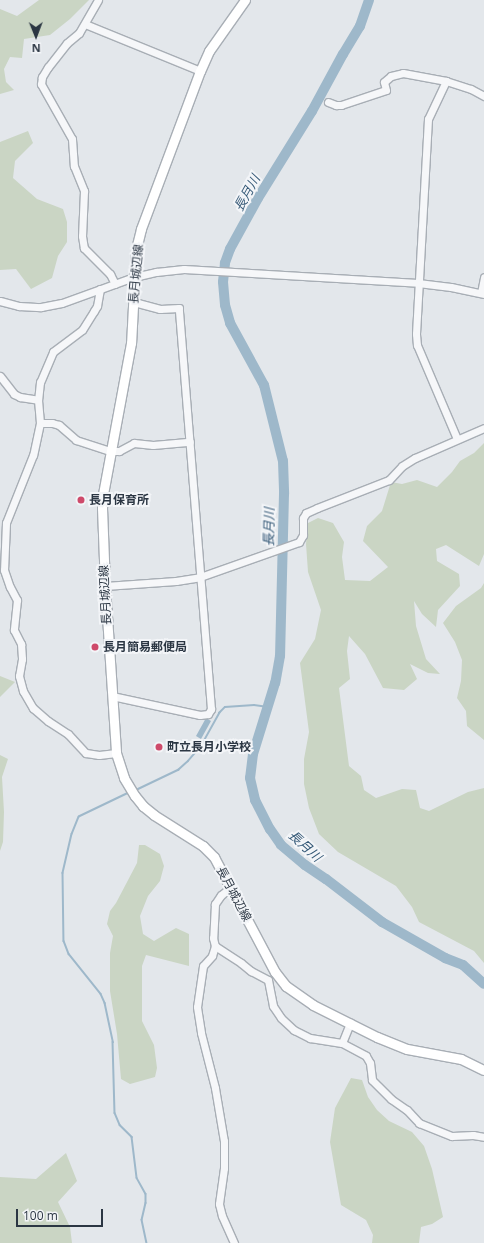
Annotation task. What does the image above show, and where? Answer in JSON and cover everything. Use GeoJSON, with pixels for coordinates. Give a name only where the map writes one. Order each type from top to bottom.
{"type":"FeatureCollection","features":[{"type":"Feature","properties":{"kind":"main road","name":"長月城辺線"},"geometry":{"type":"LineString","coordinates":[[246,0],[209,51],[200,71],[141,229],[136,249],[128,362],[110,451],[102,508],[105,586],[116,753],[124,778],[134,796],[154,815],[203,846],[214,858],[276,972],[286,986],[313,1005],[407,1049],[461,1059],[484,1070]]}},
{"type":"Feature","properties":{"kind":"street"},"geometry":{"type":"LineString","coordinates":[[98,0],[86,24],[48,67],[42,77],[41,84],[72,139],[74,166],[84,191],[82,236],[84,248],[110,274],[115,284]]}},
{"type":"Feature","properties":{"kind":"street"},"geometry":{"type":"LineString","coordinates":[[86,24],[200,71]]}},
{"type":"Feature","properties":{"kind":"street"},"geometry":{"type":"LineString","coordinates":[[328,102],[341,105],[386,90],[384,82],[396,74],[403,73],[446,81],[472,89],[484,96]]}},
{"type":"Feature","properties":{"kind":"street"},"geometry":{"type":"LineString","coordinates":[[446,81],[428,119],[418,283],[417,345],[457,439]]}},
{"type":"Feature","properties":{"kind":"street"},"geometry":{"type":"LineString","coordinates":[[0,301],[19,306],[41,307],[62,303],[134,277],[156,272],[184,269],[418,283],[451,287],[482,294],[484,277]]}},
{"type":"Feature","properties":{"kind":"street"},"geometry":{"type":"LineString","coordinates":[[100,289],[97,306],[82,330],[53,352],[40,382],[38,400],[40,423],[33,455],[6,523],[2,569],[17,600],[14,630],[20,644],[22,659],[19,676],[23,691],[33,708],[48,721],[68,734],[86,753],[99,755],[116,753]]}},
{"type":"Feature","properties":{"kind":"street"},"geometry":{"type":"LineString","coordinates":[[112,696],[200,715],[208,714],[211,710],[180,308],[160,309],[133,302]]}},
{"type":"Feature","properties":{"kind":"street"},"geometry":{"type":"LineString","coordinates":[[0,376],[14,394],[20,397],[38,400]]}},
{"type":"Feature","properties":{"kind":"street"},"geometry":{"type":"LineString","coordinates":[[40,423],[52,423],[59,425],[76,440],[110,451],[118,451],[134,443],[153,445],[190,442]]}},
{"type":"Feature","properties":{"kind":"street"},"geometry":{"type":"LineString","coordinates":[[105,586],[176,581],[200,576],[299,542],[303,535],[304,518],[306,514],[317,508],[389,480],[402,466],[415,458],[484,428]]}},
{"type":"Feature","properties":{"kind":"street"},"geometry":{"type":"LineString","coordinates":[[231,887],[221,895],[215,904],[213,938],[215,946],[212,956],[203,966],[198,1007],[201,1033],[214,1088],[224,1141],[224,1168],[219,1204],[222,1216],[234,1243]]}},
{"type":"Feature","properties":{"kind":"street"},"geometry":{"type":"LineString","coordinates":[[215,946],[251,971],[268,980],[273,1006],[281,1018],[294,1030],[315,1039],[342,1043],[366,1056],[370,1063],[372,1080],[392,1099],[408,1110],[419,1123],[452,1136],[473,1135],[484,1137]]}},
{"type":"Feature","properties":{"kind":"street"},"geometry":{"type":"LineString","coordinates":[[342,1043],[350,1023]]}},
{"type":"Feature","properties":{"kind":"green space"},"geometry":{"type":"Polygon","coordinates":[[[39,0],[89,0],[70,19],[50,35],[24,39],[22,58],[10,57],[4,69],[6,82],[14,90],[0,94],[0,9],[17,16],[39,0]]]}},
{"type":"Feature","properties":{"kind":"green space"},"geometry":{"type":"Polygon","coordinates":[[[28,131],[33,143],[15,161],[13,178],[37,199],[63,209],[67,222],[67,242],[58,256],[52,278],[31,289],[16,269],[0,270],[0,142],[28,131]]]}},
{"type":"Feature","properties":{"kind":"green space"},"geometry":{"type":"Polygon","coordinates":[[[484,443],[484,554],[479,566],[446,545],[436,549],[437,561],[459,574],[460,586],[438,610],[436,627],[422,614],[414,601],[416,626],[426,659],[440,674],[428,673],[410,664],[417,679],[404,690],[383,688],[365,654],[349,636],[347,651],[350,679],[339,688],[349,766],[361,776],[364,790],[376,798],[402,789],[416,790],[420,808],[429,811],[468,792],[484,788],[484,963],[474,951],[419,922],[412,907],[396,886],[338,852],[319,834],[309,808],[304,784],[304,759],[309,732],[300,663],[315,639],[321,610],[308,572],[306,544],[308,523],[318,518],[333,523],[344,542],[342,557],[345,580],[370,581],[388,567],[363,541],[367,526],[382,511],[391,482],[402,484],[417,480],[437,487],[452,472],[460,461],[474,453],[484,443]]]}},
{"type":"Feature","properties":{"kind":"green space"},"geometry":{"type":"Polygon","coordinates":[[[484,583],[484,740],[467,726],[466,711],[457,698],[461,681],[462,660],[455,642],[443,623],[456,606],[481,588],[484,583]]]}},
{"type":"Feature","properties":{"kind":"green space"},"geometry":{"type":"Polygon","coordinates":[[[0,676],[15,682],[0,697],[0,676]]]}},
{"type":"Feature","properties":{"kind":"green space"},"geometry":{"type":"Polygon","coordinates":[[[0,755],[8,759],[2,777],[4,812],[3,842],[0,851],[0,755]]]}},
{"type":"Feature","properties":{"kind":"green space"},"geometry":{"type":"Polygon","coordinates":[[[139,845],[145,845],[160,854],[164,866],[160,881],[148,896],[140,916],[143,934],[154,941],[176,928],[189,934],[189,966],[146,955],[142,966],[142,1021],[154,1045],[157,1068],[155,1077],[130,1084],[121,1079],[117,1034],[110,991],[110,953],[113,936],[107,924],[110,911],[116,903],[137,863],[139,845]]]}},
{"type":"Feature","properties":{"kind":"green space"},"geometry":{"type":"Polygon","coordinates":[[[351,1078],[362,1080],[368,1097],[377,1110],[389,1121],[412,1132],[424,1146],[432,1169],[443,1217],[432,1224],[421,1227],[419,1243],[372,1243],[373,1235],[366,1220],[341,1205],[330,1142],[335,1108],[351,1078]]]}},
{"type":"Feature","properties":{"kind":"green space"},"geometry":{"type":"Polygon","coordinates":[[[66,1153],[77,1181],[58,1202],[70,1227],[72,1243],[0,1243],[0,1177],[36,1179],[66,1153]]]}},
{"type":"Feature","properties":{"kind":"water"},"geometry":{"type":"Polygon","coordinates":[[[206,718],[211,721],[201,739],[196,736],[206,718]]]}},
{"type":"Feature","properties":{"kind":"waterway","name":"長月川"},"geometry":{"type":"LineString","coordinates":[[369,0],[360,26],[312,111],[258,198],[230,249],[225,263],[223,282],[225,305],[230,323],[264,385],[283,461],[284,494],[280,656],[275,683],[253,754],[250,778],[255,800],[270,829],[281,845],[305,865],[326,879],[382,922],[445,958],[463,965],[484,984]]}},
{"type":"Feature","properties":{"kind":"waterway"},"geometry":{"type":"LineString","coordinates":[[136,790],[178,770],[188,761],[201,746],[219,713],[225,707],[254,705],[268,707]]}},
{"type":"Feature","properties":{"kind":"waterway"},"geometry":{"type":"LineString","coordinates":[[129,793],[79,817],[72,834],[63,873],[64,941],[69,954],[101,994],[105,1003],[113,1042],[115,1113],[120,1125],[132,1137],[137,1178],[146,1194],[146,1203],[142,1220],[147,1243]]}},
{"type":"Feature","properties":{"kind":"place","name":"長月保育所"},"geometry":{"type":"Point","coordinates":[81,500]}},
{"type":"Feature","properties":{"kind":"place","name":"長月簡易郵便局"},"geometry":{"type":"Point","coordinates":[95,647]}},
{"type":"Feature","properties":{"kind":"place","name":"町立長月小学校"},"geometry":{"type":"Point","coordinates":[159,747]}}]}
